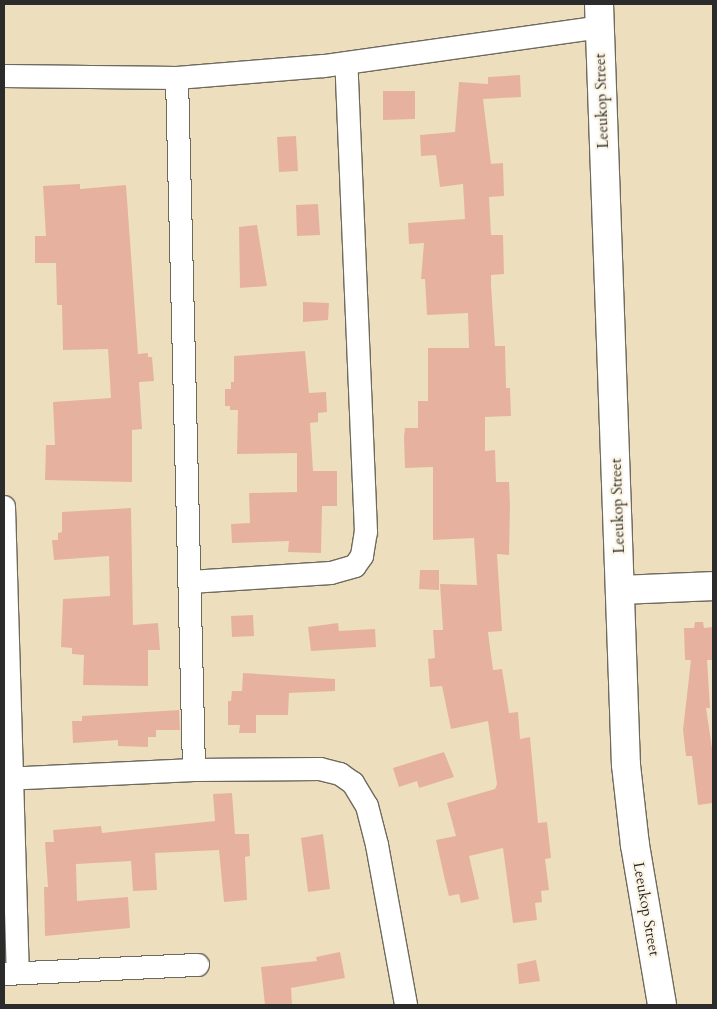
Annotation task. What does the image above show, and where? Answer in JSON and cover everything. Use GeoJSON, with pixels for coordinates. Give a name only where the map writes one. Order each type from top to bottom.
{"type":"FeatureCollection","features":[{"type":"Feature","properties":{"kind":"street"},"geometry":{"type":"LineString","coordinates":[[4,76],[177,78],[346,63],[599,15]]}},
{"type":"Feature","properties":{"kind":"street","name":"Leeukop Street"},"geometry":{"type":"LineString","coordinates":[[599,15],[622,590],[626,765],[635,845],[662,1005]]}},
{"type":"Feature","properties":{"kind":"street"},"geometry":{"type":"LineString","coordinates":[[190,582],[332,573],[355,566],[362,556],[366,532],[346,63]]}},
{"type":"Feature","properties":{"kind":"street"},"geometry":{"type":"LineString","coordinates":[[177,78],[194,770]]}},
{"type":"Feature","properties":{"kind":"street"},"geometry":{"type":"LineString","coordinates":[[4,508],[11,974],[198,965]]}},
{"type":"Feature","properties":{"kind":"street"},"geometry":{"type":"LineString","coordinates":[[622,590],[713,586]]}},
{"type":"Feature","properties":{"kind":"street"},"geometry":{"type":"LineString","coordinates":[[8,779],[194,770],[320,769],[340,774],[354,783],[367,806],[377,845],[406,1005]]}},
{"type":"Feature","properties":{"kind":"building"},"geometry":{"type":"Polygon","coordinates":[[[520,75],[521,97],[483,99],[491,164],[503,163],[504,196],[489,197],[491,235],[503,235],[504,274],[491,275],[491,285],[495,346],[505,346],[506,388],[510,388],[511,416],[485,417],[485,451],[495,450],[496,482],[509,482],[510,505],[509,555],[497,554],[502,631],[488,632],[493,670],[502,669],[509,713],[518,712],[520,739],[530,737],[538,823],[547,822],[551,858],[545,859],[549,890],[541,891],[542,902],[535,903],[537,920],[513,923],[503,848],[469,856],[479,899],[461,903],[459,894],[449,896],[444,876],[436,840],[456,836],[447,803],[495,789],[497,784],[488,721],[451,729],[442,686],[430,687],[428,659],[435,658],[433,630],[443,630],[440,584],[477,585],[474,538],[433,540],[433,467],[405,468],[404,437],[405,428],[418,428],[418,401],[428,401],[428,348],[469,348],[468,313],[427,315],[425,279],[421,279],[424,243],[409,244],[408,223],[465,219],[463,184],[440,187],[436,155],[421,156],[420,135],[455,132],[459,82],[488,84],[488,77],[520,75]]]}},
{"type":"Feature","properties":{"kind":"building"},"geometry":{"type":"Polygon","coordinates":[[[383,91],[415,91],[415,119],[383,120],[383,91]]]}},
{"type":"Feature","properties":{"kind":"building"},"geometry":{"type":"Polygon","coordinates":[[[296,136],[298,171],[279,172],[277,137],[296,136]]]}},
{"type":"Feature","properties":{"kind":"building"},"geometry":{"type":"Polygon","coordinates":[[[80,184],[80,189],[126,185],[138,354],[148,353],[148,357],[152,357],[154,381],[139,382],[142,429],[132,430],[132,482],[45,480],[46,445],[55,445],[53,402],[111,398],[108,349],[63,350],[62,305],[57,305],[56,263],[35,263],[35,236],[46,236],[43,186],[80,184]]]}},
{"type":"Feature","properties":{"kind":"building"},"geometry":{"type":"Polygon","coordinates":[[[318,204],[320,235],[297,236],[296,205],[318,204]]]}},
{"type":"Feature","properties":{"kind":"building"},"geometry":{"type":"Polygon","coordinates":[[[257,225],[267,286],[240,288],[239,227],[257,225]]]}},
{"type":"Feature","properties":{"kind":"building"},"geometry":{"type":"Polygon","coordinates":[[[303,302],[329,303],[328,320],[303,322],[303,302]]]}},
{"type":"Feature","properties":{"kind":"building"},"geometry":{"type":"Polygon","coordinates":[[[305,351],[309,393],[326,392],[327,412],[318,413],[318,422],[310,423],[313,471],[337,471],[337,506],[322,506],[321,553],[288,552],[289,541],[232,543],[231,524],[250,523],[249,493],[297,492],[297,453],[237,454],[238,410],[230,410],[230,406],[225,406],[225,389],[231,389],[231,382],[234,382],[234,356],[305,351]]]}},
{"type":"Feature","properties":{"kind":"building"},"geometry":{"type":"Polygon","coordinates":[[[131,508],[133,625],[158,623],[160,650],[148,650],[148,686],[83,685],[84,655],[72,654],[72,648],[61,647],[63,599],[110,596],[109,556],[54,560],[52,540],[58,540],[58,533],[62,532],[62,512],[131,508]]]}},
{"type":"Feature","properties":{"kind":"building"},"geometry":{"type":"Polygon","coordinates":[[[420,570],[439,570],[439,590],[419,589],[420,570]]]}},
{"type":"Feature","properties":{"kind":"building"},"geometry":{"type":"Polygon","coordinates":[[[253,615],[254,636],[232,637],[231,616],[253,615]]]}},
{"type":"Feature","properties":{"kind":"building"},"geometry":{"type":"Polygon","coordinates":[[[695,622],[703,622],[704,628],[713,627],[713,660],[707,660],[710,708],[706,708],[713,755],[713,803],[698,805],[692,756],[686,756],[683,730],[691,660],[685,660],[684,628],[694,628],[695,622]]]}},
{"type":"Feature","properties":{"kind":"building"},"geometry":{"type":"Polygon","coordinates":[[[338,623],[339,631],[375,629],[376,647],[311,651],[308,627],[338,623]]]}},
{"type":"Feature","properties":{"kind":"building"},"geometry":{"type":"Polygon","coordinates":[[[243,673],[335,679],[335,691],[289,693],[288,715],[256,715],[256,733],[239,733],[240,725],[228,725],[228,701],[231,701],[232,691],[242,691],[243,673]]]}},
{"type":"Feature","properties":{"kind":"building"},"geometry":{"type":"Polygon","coordinates":[[[179,710],[180,730],[156,730],[156,737],[148,737],[148,747],[118,746],[118,740],[73,743],[72,721],[82,721],[82,716],[179,710]]]}},
{"type":"Feature","properties":{"kind":"building"},"geometry":{"type":"Polygon","coordinates":[[[444,752],[454,777],[419,788],[417,781],[399,787],[393,768],[444,752]]]}},
{"type":"Feature","properties":{"kind":"building"},"geometry":{"type":"Polygon","coordinates":[[[232,793],[235,834],[249,834],[250,856],[245,857],[247,900],[224,902],[219,850],[155,853],[157,890],[133,891],[131,861],[76,864],[77,901],[128,897],[130,928],[45,936],[44,887],[48,887],[45,842],[54,842],[53,830],[101,826],[102,833],[215,821],[213,794],[232,793]]]}},
{"type":"Feature","properties":{"kind":"building"},"geometry":{"type":"Polygon","coordinates":[[[323,834],[330,889],[308,892],[301,838],[323,834]]]}},
{"type":"Feature","properties":{"kind":"building"},"geometry":{"type":"Polygon","coordinates":[[[340,952],[345,978],[291,988],[292,1005],[265,1005],[261,967],[317,961],[316,957],[340,952]]]}},
{"type":"Feature","properties":{"kind":"building"},"geometry":{"type":"Polygon","coordinates":[[[536,960],[540,981],[519,984],[517,964],[536,960]]]}}]}
